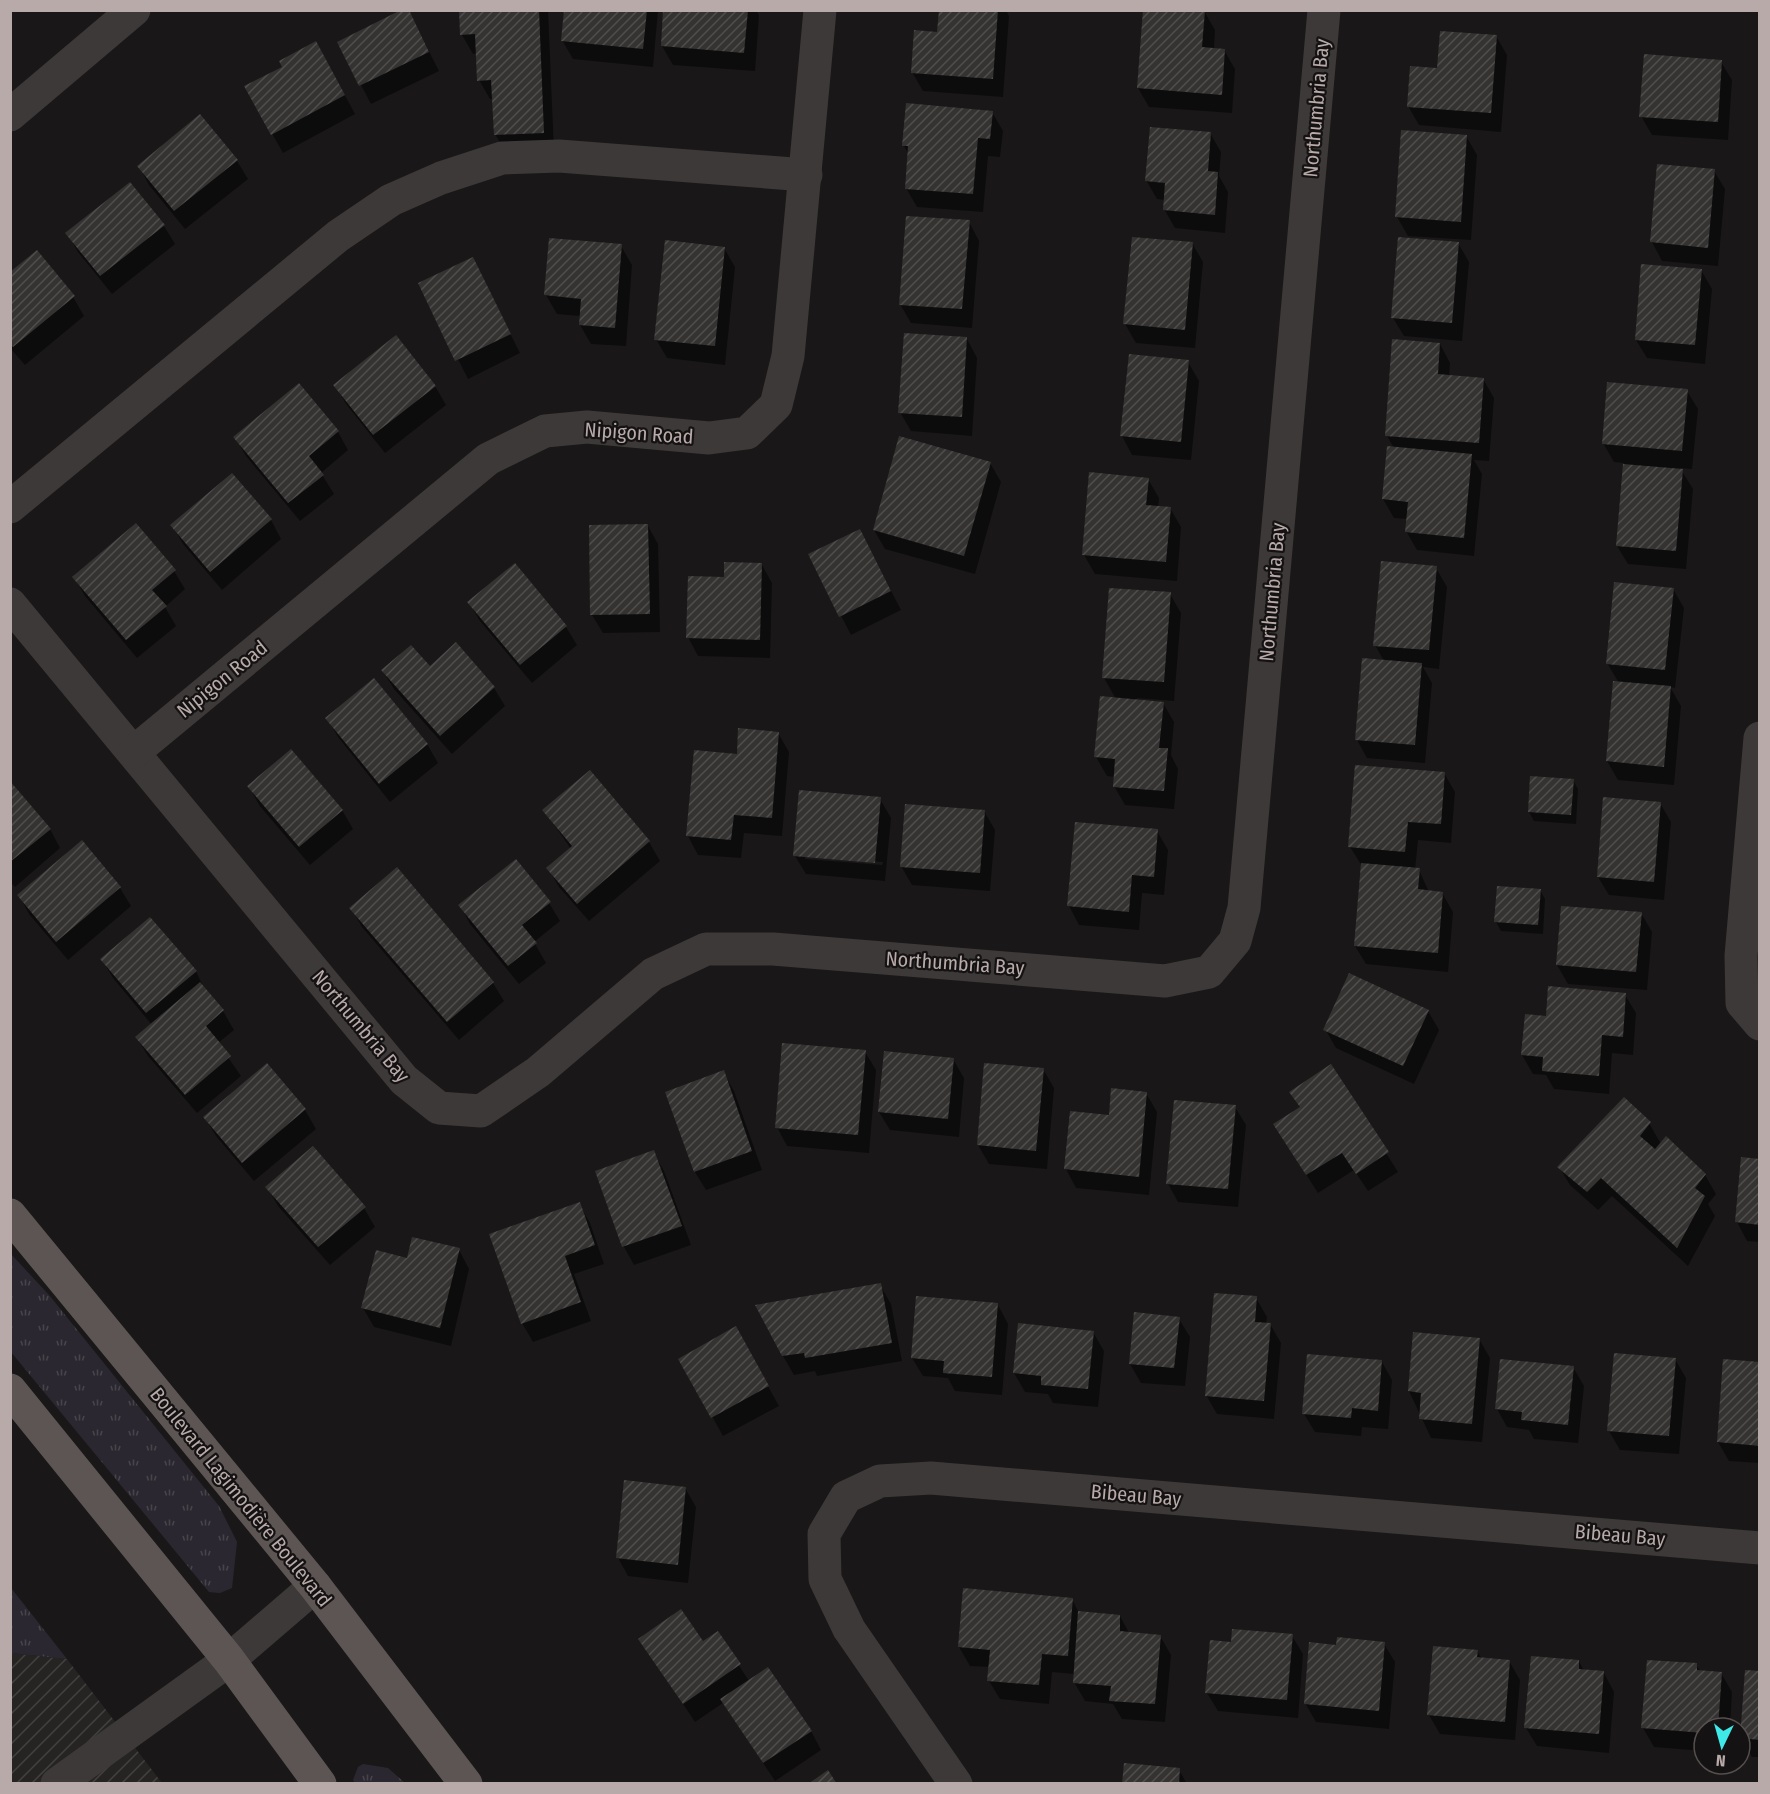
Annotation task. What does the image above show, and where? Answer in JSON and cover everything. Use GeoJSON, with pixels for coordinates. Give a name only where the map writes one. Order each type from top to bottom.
{"type":"FeatureCollection","features":[{"type":"Feature","properties":{"kind":"main road","name":"Boulevard Lagimodière Boulevard"},"geometry":{"type":"LineString","coordinates":[[10,1215],[315,1586],[466,1784]]}},
{"type":"Feature","properties":{"kind":"main road"},"geometry":{"type":"LineString","coordinates":[[10,1390],[229,1660],[320,1784]]}},
{"type":"Feature","properties":{"kind":"street"},"geometry":{"type":"LineString","coordinates":[[10,115],[134,10]]}},
{"type":"Feature","properties":{"kind":"street","name":"Nipigon Road"},"geometry":{"type":"LineString","coordinates":[[134,752],[488,459],[545,431],[587,427],[709,438],[747,433],[776,405],[788,356],[820,10]]}},
{"type":"Feature","properties":{"kind":"street","name":"Northumbria Bay"},"geometry":{"type":"LineString","coordinates":[[10,604],[404,1080],[440,1108],[481,1111],[538,1072],[653,974],[706,950],[773,949],[1166,981],[1209,972],[1235,941],[1244,908],[1324,10]]}},
{"type":"Feature","properties":{"kind":"street"},"geometry":{"type":"LineString","coordinates":[[10,507],[338,236],[391,200],[441,178],[502,158],[559,156],[806,175]]}},
{"type":"Feature","properties":{"kind":"street"},"geometry":{"type":"LineString","coordinates":[[1760,738],[1741,956],[1742,1003],[1760,1024]]}},
{"type":"Feature","properties":{"kind":"street","name":"Bibeau Bay"},"geometry":{"type":"LineString","coordinates":[[956,1784],[849,1629],[825,1579],[824,1534],[846,1497],[880,1481],[931,1478],[1760,1548]]}},
{"type":"Feature","properties":{"kind":"street"},"geometry":{"type":"LineString","coordinates":[[57,1784],[229,1660],[315,1586]]}},
{"type":"Feature","properties":{"kind":"shaded area"},"geometry":{"type":"Polygon","coordinates":[[[10,1653],[67,1659],[162,1783],[11,1783],[10,1653]]]}},
{"type":"Feature","properties":{"kind":"green space"},"geometry":{"type":"Polygon","coordinates":[[[10,1253],[49,1295],[219,1506],[237,1542],[232,1588],[220,1593],[209,1592],[11,1352],[10,1253]]]}},
{"type":"Feature","properties":{"kind":"green space"},"geometry":{"type":"Polygon","coordinates":[[[11,1588],[67,1659],[11,1653],[11,1588]]]}},
{"type":"Feature","properties":{"kind":"green space"},"geometry":{"type":"Polygon","coordinates":[[[363,1764],[388,1768],[405,1783],[355,1783],[353,1780],[358,1767],[363,1764]]]}},
{"type":"Feature","properties":{"kind":"building"},"geometry":{"type":"Polygon","coordinates":[[[401,10],[409,10],[429,52],[359,86],[337,42],[401,10]]]}},
{"type":"Feature","properties":{"kind":"building"},"geometry":{"type":"Polygon","coordinates":[[[459,10],[539,10],[544,133],[494,135],[491,80],[477,81],[475,34],[460,35],[459,10]]]}},
{"type":"Feature","properties":{"kind":"building"},"geometry":{"type":"Polygon","coordinates":[[[564,10],[647,10],[643,49],[561,41],[564,10]]]}},
{"type":"Feature","properties":{"kind":"building"},"geometry":{"type":"Polygon","coordinates":[[[663,10],[748,10],[744,53],[661,46],[663,10]]]}},
{"type":"Feature","properties":{"kind":"building"},"geometry":{"type":"Polygon","coordinates":[[[939,10],[998,10],[993,79],[911,73],[914,30],[937,32],[939,10]]]}},
{"type":"Feature","properties":{"kind":"building"},"geometry":{"type":"Polygon","coordinates":[[[1143,10],[1205,10],[1202,47],[1225,49],[1222,95],[1137,88],[1143,10]]]}},
{"type":"Feature","properties":{"kind":"building"},"geometry":{"type":"Polygon","coordinates":[[[1440,31],[1497,35],[1491,113],[1407,107],[1410,66],[1437,68],[1440,31]]]}},
{"type":"Feature","properties":{"kind":"building"},"geometry":{"type":"Polygon","coordinates":[[[316,41],[345,95],[271,135],[244,86],[282,67],[279,61],[316,41]]]}},
{"type":"Feature","properties":{"kind":"building"},"geometry":{"type":"Polygon","coordinates":[[[1644,54],[1722,60],[1718,122],[1639,117],[1644,54]]]}},
{"type":"Feature","properties":{"kind":"building"},"geometry":{"type":"Polygon","coordinates":[[[906,103],[993,111],[990,139],[978,138],[973,194],[905,189],[908,146],[902,146],[906,103]]]}},
{"type":"Feature","properties":{"kind":"building"},"geometry":{"type":"Polygon","coordinates":[[[200,114],[238,160],[174,211],[137,166],[200,114]]]}},
{"type":"Feature","properties":{"kind":"building"},"geometry":{"type":"Polygon","coordinates":[[[1150,127],[1211,132],[1208,171],[1218,172],[1215,215],[1163,210],[1165,183],[1145,181],[1150,127]]]}},
{"type":"Feature","properties":{"kind":"building"},"geometry":{"type":"Polygon","coordinates":[[[1401,130],[1467,135],[1461,222],[1395,217],[1401,130]]]}},
{"type":"Feature","properties":{"kind":"building"},"geometry":{"type":"Polygon","coordinates":[[[1657,164],[1715,169],[1708,248],[1650,242],[1657,164]]]}},
{"type":"Feature","properties":{"kind":"building"},"geometry":{"type":"Polygon","coordinates":[[[130,182],[165,225],[100,276],[65,233],[130,182]]]}},
{"type":"Feature","properties":{"kind":"building"},"geometry":{"type":"Polygon","coordinates":[[[906,216],[970,220],[962,309],[899,305],[906,216]]]}},
{"type":"Feature","properties":{"kind":"building"},"geometry":{"type":"Polygon","coordinates":[[[1132,237],[1193,242],[1185,330],[1123,324],[1132,237]]]}},
{"type":"Feature","properties":{"kind":"building"},"geometry":{"type":"Polygon","coordinates":[[[1398,237],[1459,242],[1452,323],[1391,318],[1398,237]]]}},
{"type":"Feature","properties":{"kind":"building"},"geometry":{"type":"Polygon","coordinates":[[[549,238],[622,244],[615,328],[579,325],[581,299],[544,295],[549,238]]]}},
{"type":"Feature","properties":{"kind":"building"},"geometry":{"type":"Polygon","coordinates":[[[665,240],[725,247],[715,346],[654,340],[665,240]]]}},
{"type":"Feature","properties":{"kind":"building"},"geometry":{"type":"Polygon","coordinates":[[[37,250],[75,296],[13,347],[10,344],[10,272],[37,250]]]}},
{"type":"Feature","properties":{"kind":"building"},"geometry":{"type":"Polygon","coordinates":[[[473,257],[511,334],[455,361],[418,283],[473,257]]]}},
{"type":"Feature","properties":{"kind":"building"},"geometry":{"type":"Polygon","coordinates":[[[1641,264],[1702,269],[1695,345],[1635,340],[1641,264]]]}},
{"type":"Feature","properties":{"kind":"building"},"geometry":{"type":"Polygon","coordinates":[[[904,333],[967,337],[962,417],[898,413],[904,333]]]}},
{"type":"Feature","properties":{"kind":"building"},"geometry":{"type":"Polygon","coordinates":[[[396,335],[436,386],[373,435],[333,385],[396,335]]]}},
{"type":"Feature","properties":{"kind":"building"},"geometry":{"type":"Polygon","coordinates":[[[1392,339],[1440,343],[1438,374],[1484,378],[1479,443],[1385,436],[1392,339]]]}},
{"type":"Feature","properties":{"kind":"building"},"geometry":{"type":"Polygon","coordinates":[[[1129,354],[1189,360],[1181,442],[1120,436],[1129,354]]]}},
{"type":"Feature","properties":{"kind":"building"},"geometry":{"type":"Polygon","coordinates":[[[1607,382],[1688,389],[1682,451],[1602,444],[1607,382]]]}},
{"type":"Feature","properties":{"kind":"building"},"geometry":{"type":"Polygon","coordinates":[[[299,383],[339,431],[309,456],[324,475],[288,503],[233,437],[299,383]]]}},
{"type":"Feature","properties":{"kind":"building"},"geometry":{"type":"Polygon","coordinates":[[[899,436],[991,462],[964,556],[873,530],[899,436]]]}},
{"type":"Feature","properties":{"kind":"building"},"geometry":{"type":"Polygon","coordinates":[[[1387,446],[1472,454],[1464,538],[1405,532],[1408,502],[1382,499],[1387,446]]]}},
{"type":"Feature","properties":{"kind":"building"},"geometry":{"type":"Polygon","coordinates":[[[1623,464],[1683,469],[1676,551],[1616,546],[1623,464]]]}},
{"type":"Feature","properties":{"kind":"building"},"geometry":{"type":"Polygon","coordinates":[[[1089,472],[1149,478],[1146,505],[1171,507],[1166,562],[1082,555],[1089,472]]]}},
{"type":"Feature","properties":{"kind":"building"},"geometry":{"type":"Polygon","coordinates":[[[232,473],[272,519],[210,572],[170,525],[232,473]]]}},
{"type":"Feature","properties":{"kind":"building"},"geometry":{"type":"Polygon","coordinates":[[[136,523],[176,570],[152,590],[167,606],[126,640],[72,577],[136,523]]]}},
{"type":"Feature","properties":{"kind":"building"},"geometry":{"type":"Polygon","coordinates":[[[648,524],[650,614],[590,615],[589,525],[648,524]]]}},
{"type":"Feature","properties":{"kind":"building"},"geometry":{"type":"Polygon","coordinates":[[[860,529],[891,591],[839,617],[808,554],[860,529]]]}},
{"type":"Feature","properties":{"kind":"building"},"geometry":{"type":"Polygon","coordinates":[[[1381,561],[1437,566],[1429,650],[1373,646],[1381,561]]]}},
{"type":"Feature","properties":{"kind":"building"},"geometry":{"type":"Polygon","coordinates":[[[724,562],[762,563],[760,640],[686,638],[688,576],[724,577],[724,562]]]}},
{"type":"Feature","properties":{"kind":"building"},"geometry":{"type":"Polygon","coordinates":[[[515,563],[567,626],[520,665],[467,602],[515,563]]]}},
{"type":"Feature","properties":{"kind":"building"},"geometry":{"type":"Polygon","coordinates":[[[1614,582],[1674,588],[1665,670],[1606,664],[1614,582]]]}},
{"type":"Feature","properties":{"kind":"building"},"geometry":{"type":"Polygon","coordinates":[[[1109,588],[1171,592],[1164,682],[1102,678],[1109,588]]]}},
{"type":"Feature","properties":{"kind":"building"},"geometry":{"type":"Polygon","coordinates":[[[456,642],[495,687],[440,736],[381,670],[411,645],[430,666],[456,642]]]}},
{"type":"Feature","properties":{"kind":"building"},"geometry":{"type":"Polygon","coordinates":[[[1362,658],[1422,663],[1415,745],[1355,740],[1362,658]]]}},
{"type":"Feature","properties":{"kind":"building"},"geometry":{"type":"Polygon","coordinates":[[[374,678],[428,744],[379,784],[325,718],[374,678]]]}},
{"type":"Feature","properties":{"kind":"building"},"geometry":{"type":"Polygon","coordinates":[[[1613,681],[1671,686],[1664,767],[1606,761],[1613,681]]]}},
{"type":"Feature","properties":{"kind":"building"},"geometry":{"type":"Polygon","coordinates":[[[1100,696],[1164,702],[1159,748],[1168,748],[1164,791],[1113,787],[1115,759],[1094,757],[1100,696]]]}},
{"type":"Feature","properties":{"kind":"building"},"geometry":{"type":"Polygon","coordinates":[[[738,728],[779,732],[772,818],[734,815],[731,840],[686,836],[694,750],[737,754],[738,728]]]}},
{"type":"Feature","properties":{"kind":"building"},"geometry":{"type":"Polygon","coordinates":[[[291,749],[343,810],[299,847],[247,786],[291,749]]]}},
{"type":"Feature","properties":{"kind":"building"},"geometry":{"type":"Polygon","coordinates":[[[1355,765],[1445,772],[1441,824],[1408,822],[1405,852],[1348,847],[1355,765]]]}},
{"type":"Feature","properties":{"kind":"building"},"geometry":{"type":"Polygon","coordinates":[[[590,770],[650,841],[577,904],[546,868],[572,846],[542,810],[590,770]]]}},
{"type":"Feature","properties":{"kind":"building"},"geometry":{"type":"Polygon","coordinates":[[[1530,776],[1574,779],[1571,815],[1528,812],[1530,776]]]}},
{"type":"Feature","properties":{"kind":"building"},"geometry":{"type":"Polygon","coordinates":[[[10,781],[51,829],[10,862],[10,781]]]}},
{"type":"Feature","properties":{"kind":"building"},"geometry":{"type":"Polygon","coordinates":[[[799,790],[881,797],[875,863],[793,856],[799,790]]]}},
{"type":"Feature","properties":{"kind":"building"},"geometry":{"type":"Polygon","coordinates":[[[1603,797],[1661,802],[1654,882],[1597,877],[1603,797]]]}},
{"type":"Feature","properties":{"kind":"building"},"geometry":{"type":"Polygon","coordinates":[[[905,804],[985,810],[980,873],[900,867],[905,804]]]}},
{"type":"Feature","properties":{"kind":"building"},"geometry":{"type":"Polygon","coordinates":[[[1075,822],[1158,829],[1154,877],[1132,875],[1129,912],[1067,906],[1075,822]]]}},
{"type":"Feature","properties":{"kind":"building"},"geometry":{"type":"Polygon","coordinates":[[[82,840],[121,887],[56,942],[17,895],[82,840]]]}},
{"type":"Feature","properties":{"kind":"building"},"geometry":{"type":"Polygon","coordinates":[[[516,859],[551,902],[522,925],[537,943],[508,966],[458,905],[516,859]]]}},
{"type":"Feature","properties":{"kind":"building"},"geometry":{"type":"Polygon","coordinates":[[[1361,863],[1420,868],[1418,889],[1443,892],[1438,953],[1354,946],[1361,863]]]}},
{"type":"Feature","properties":{"kind":"building"},"geometry":{"type":"Polygon","coordinates":[[[397,867],[494,982],[447,1022],[349,908],[397,867]]]}},
{"type":"Feature","properties":{"kind":"building"},"geometry":{"type":"Polygon","coordinates":[[[1497,886],[1541,889],[1538,925],[1494,922],[1497,886]]]}},
{"type":"Feature","properties":{"kind":"building"},"geometry":{"type":"Polygon","coordinates":[[[1561,906],[1642,912],[1636,972],[1556,965],[1561,906]]]}},
{"type":"Feature","properties":{"kind":"building"},"geometry":{"type":"Polygon","coordinates":[[[150,917],[197,971],[146,1013],[100,959],[150,917]]]}},
{"type":"Feature","properties":{"kind":"building"},"geometry":{"type":"Polygon","coordinates":[[[1349,973],[1429,1010],[1403,1066],[1323,1030],[1349,973]]]}},
{"type":"Feature","properties":{"kind":"building"},"geometry":{"type":"Polygon","coordinates":[[[200,982],[224,1010],[206,1026],[231,1056],[185,1095],[135,1037],[200,982]]]}},
{"type":"Feature","properties":{"kind":"building"},"geometry":{"type":"Polygon","coordinates":[[[1548,986],[1626,993],[1623,1037],[1602,1035],[1599,1076],[1542,1071],[1543,1057],[1521,1055],[1525,1014],[1546,1016],[1548,986]]]}},
{"type":"Feature","properties":{"kind":"building"},"geometry":{"type":"Polygon","coordinates":[[[782,1043],[866,1050],[858,1135],[775,1128],[782,1043]]]}},
{"type":"Feature","properties":{"kind":"building"},"geometry":{"type":"Polygon","coordinates":[[[884,1051],[954,1058],[948,1119],[878,1112],[884,1051]]]}},
{"type":"Feature","properties":{"kind":"building"},"geometry":{"type":"Polygon","coordinates":[[[267,1063],[306,1109],[242,1163],[203,1117],[267,1063]]]}},
{"type":"Feature","properties":{"kind":"building"},"geometry":{"type":"Polygon","coordinates":[[[984,1063],[1044,1068],[1036,1151],[977,1145],[984,1063]]]}},
{"type":"Feature","properties":{"kind":"building"},"geometry":{"type":"Polygon","coordinates":[[[1331,1064],[1389,1152],[1356,1174],[1342,1153],[1306,1175],[1273,1124],[1300,1107],[1289,1092],[1331,1064]]]}},
{"type":"Feature","properties":{"kind":"building"},"geometry":{"type":"Polygon","coordinates":[[[724,1070],[752,1151],[694,1172],[665,1092],[724,1070]]]}},
{"type":"Feature","properties":{"kind":"building"},"geometry":{"type":"Polygon","coordinates":[[[1111,1088],[1147,1092],[1139,1177],[1064,1169],[1070,1111],[1109,1115],[1111,1088]]]}},
{"type":"Feature","properties":{"kind":"building"},"geometry":{"type":"Polygon","coordinates":[[[1624,1097],[1651,1122],[1640,1136],[1655,1149],[1666,1136],[1706,1174],[1695,1188],[1705,1196],[1677,1248],[1601,1178],[1587,1192],[1557,1167],[1624,1097]]]}},
{"type":"Feature","properties":{"kind":"building"},"geometry":{"type":"Polygon","coordinates":[[[1174,1100],[1236,1105],[1228,1189],[1166,1184],[1174,1100]]]}},
{"type":"Feature","properties":{"kind":"building"},"geometry":{"type":"Polygon","coordinates":[[[313,1146],[366,1207],[318,1247],[265,1187],[313,1146]]]}},
{"type":"Feature","properties":{"kind":"building"},"geometry":{"type":"Polygon","coordinates":[[[654,1150],[682,1226],[622,1247],[595,1171],[654,1150]]]}},
{"type":"Feature","properties":{"kind":"building"},"geometry":{"type":"Polygon","coordinates":[[[1741,1157],[1760,1159],[1760,1225],[1735,1222],[1741,1157]]]}},
{"type":"Feature","properties":{"kind":"building"},"geometry":{"type":"Polygon","coordinates":[[[580,1202],[595,1245],[565,1256],[581,1302],[521,1324],[489,1234],[580,1202]]]}},
{"type":"Feature","properties":{"kind":"building"},"geometry":{"type":"Polygon","coordinates":[[[412,1237],[460,1248],[440,1328],[361,1308],[376,1250],[407,1258],[412,1237]]]}},
{"type":"Feature","properties":{"kind":"building"},"geometry":{"type":"Polygon","coordinates":[[[881,1283],[892,1343],[805,1358],[804,1353],[782,1356],[755,1305],[881,1283]]]}},
{"type":"Feature","properties":{"kind":"building"},"geometry":{"type":"Polygon","coordinates":[[[1214,1293],[1257,1296],[1255,1322],[1271,1323],[1264,1401],[1205,1396],[1214,1293]]]}},
{"type":"Feature","properties":{"kind":"building"},"geometry":{"type":"Polygon","coordinates":[[[916,1296],[998,1303],[992,1377],[943,1373],[944,1361],[911,1358],[916,1296]]]}},
{"type":"Feature","properties":{"kind":"building"},"geometry":{"type":"Polygon","coordinates":[[[1134,1312],[1180,1317],[1174,1368],[1129,1364],[1134,1312]]]}},
{"type":"Feature","properties":{"kind":"building"},"geometry":{"type":"Polygon","coordinates":[[[1018,1323],[1094,1331],[1088,1389],[1041,1385],[1041,1376],[1013,1373],[1018,1323]]]}},
{"type":"Feature","properties":{"kind":"building"},"geometry":{"type":"Polygon","coordinates":[[[736,1326],[769,1386],[711,1418],[678,1359],[736,1326]]]}},
{"type":"Feature","properties":{"kind":"building"},"geometry":{"type":"Polygon","coordinates":[[[1413,1332],[1480,1338],[1472,1424],[1419,1419],[1421,1393],[1408,1391],[1413,1332]]]}},
{"type":"Feature","properties":{"kind":"building"},"geometry":{"type":"Polygon","coordinates":[[[1614,1353],[1676,1358],[1669,1436],[1607,1431],[1614,1353]]]}},
{"type":"Feature","properties":{"kind":"building"},"geometry":{"type":"Polygon","coordinates":[[[1307,1354],[1382,1360],[1378,1411],[1352,1408],[1351,1418],[1302,1414],[1307,1354]]]}},
{"type":"Feature","properties":{"kind":"building"},"geometry":{"type":"Polygon","coordinates":[[[1500,1359],[1574,1366],[1568,1425],[1521,1420],[1522,1412],[1495,1409],[1500,1359]]]}},
{"type":"Feature","properties":{"kind":"building"},"geometry":{"type":"Polygon","coordinates":[[[1723,1359],[1760,1362],[1760,1446],[1717,1442],[1723,1359]]]}},
{"type":"Feature","properties":{"kind":"building"},"geometry":{"type":"Polygon","coordinates":[[[624,1480],[686,1487],[678,1565],[616,1558],[624,1480]]]}},
{"type":"Feature","properties":{"kind":"building"},"geometry":{"type":"Polygon","coordinates":[[[963,1588],[1073,1598],[1068,1656],[1042,1654],[1039,1685],[987,1681],[990,1650],[958,1647],[963,1588]]]}},
{"type":"Feature","properties":{"kind":"building"},"geometry":{"type":"Polygon","coordinates":[[[681,1609],[703,1641],[718,1631],[741,1664],[683,1704],[638,1639],[681,1609]]]}},
{"type":"Feature","properties":{"kind":"building"},"geometry":{"type":"Polygon","coordinates":[[[1078,1611],[1120,1615],[1120,1631],[1161,1635],[1155,1704],[1109,1701],[1111,1686],[1073,1683],[1078,1611]]]}},
{"type":"Feature","properties":{"kind":"building"},"geometry":{"type":"Polygon","coordinates":[[[1232,1629],[1293,1634],[1287,1700],[1205,1693],[1210,1640],[1231,1642],[1232,1629]]]}},
{"type":"Feature","properties":{"kind":"building"},"geometry":{"type":"Polygon","coordinates":[[[1337,1637],[1385,1642],[1379,1711],[1304,1704],[1309,1642],[1336,1645],[1337,1637]]]}},
{"type":"Feature","properties":{"kind":"building"},"geometry":{"type":"Polygon","coordinates":[[[1433,1646],[1478,1650],[1477,1657],[1510,1660],[1505,1722],[1427,1715],[1433,1646]]]}},
{"type":"Feature","properties":{"kind":"building"},"geometry":{"type":"Polygon","coordinates":[[[1531,1656],[1579,1660],[1579,1669],[1604,1671],[1599,1734],[1524,1728],[1531,1656]]]}},
{"type":"Feature","properties":{"kind":"building"},"geometry":{"type":"Polygon","coordinates":[[[1647,1660],[1697,1663],[1697,1670],[1722,1672],[1719,1716],[1692,1716],[1692,1732],[1641,1728],[1647,1660]]]}},
{"type":"Feature","properties":{"kind":"building"},"geometry":{"type":"Polygon","coordinates":[[[768,1667],[812,1731],[763,1763],[720,1699],[768,1667]]]}},
{"type":"Feature","properties":{"kind":"building"},"geometry":{"type":"Polygon","coordinates":[[[1745,1670],[1760,1671],[1760,1740],[1752,1739],[1752,1716],[1742,1716],[1745,1670]]]}},
{"type":"Feature","properties":{"kind":"building"},"geometry":{"type":"Polygon","coordinates":[[[1124,1763],[1180,1768],[1179,1784],[1122,1784],[1124,1763]]]}},
{"type":"Feature","properties":{"kind":"building"},"geometry":{"type":"Polygon","coordinates":[[[828,1770],[837,1784],[808,1784],[828,1770]]]}}]}
